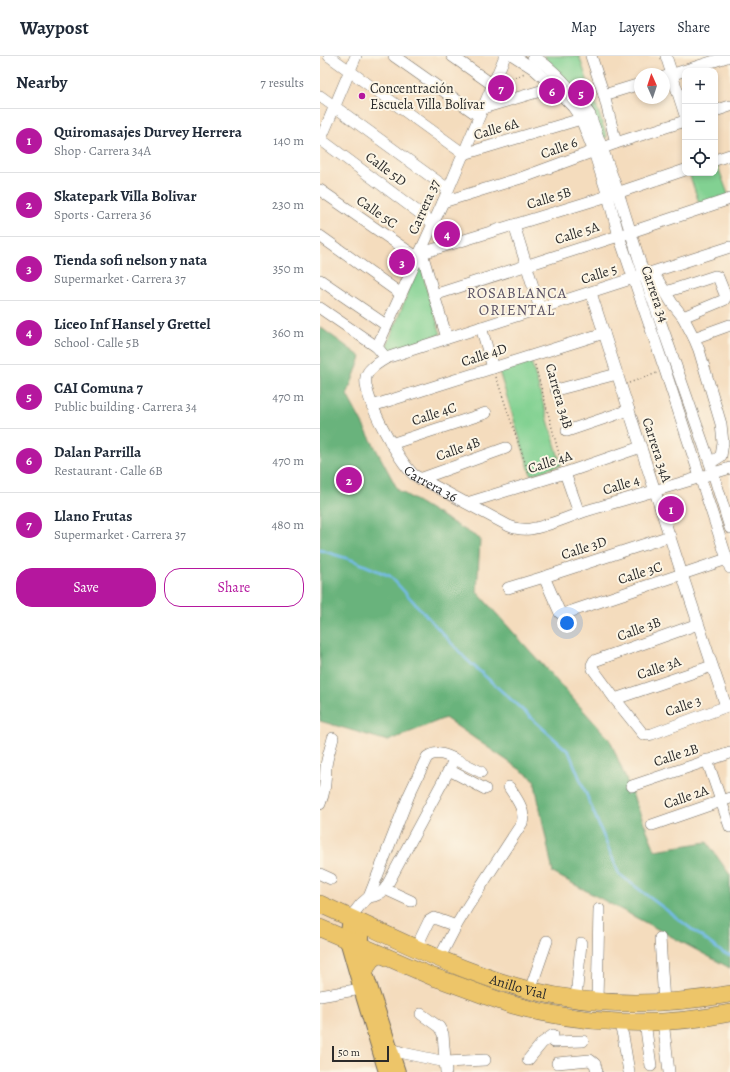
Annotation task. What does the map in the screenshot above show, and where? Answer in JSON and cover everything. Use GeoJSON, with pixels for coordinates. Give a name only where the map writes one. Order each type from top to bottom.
{"type":"FeatureCollection","features":[{"type":"Feature","properties":{"kind":"highway","name":"Anillo Vial"},"geometry":{"type":"LineString","coordinates":[[320,904],[439,959],[498,981],[530,990],[597,1002],[642,1003],[664,1003],[730,994]]}},
{"type":"Feature","properties":{"kind":"highway","name":"Anillo Vial"},"geometry":{"type":"LineString","coordinates":[[320,928],[433,977],[513,1005],[563,1016],[619,1022],[663,1022],[730,1012]]}},
{"type":"Feature","properties":{"kind":"highway"},"geometry":{"type":"LineString","coordinates":[[365,971],[372,958],[382,955]]}},
{"type":"Feature","properties":{"kind":"main road"},"geometry":{"type":"LineString","coordinates":[[356,921],[354,942],[361,989],[386,1072]]}},
{"type":"Feature","properties":{"kind":"main road"},"geometry":{"type":"LineString","coordinates":[[354,942],[392,1049],[398,1072]]}},
{"type":"Feature","properties":{"kind":"street","name":"Calle 6A"},"geometry":{"type":"LineString","coordinates":[[329,56],[464,154],[581,119]]}},
{"type":"Feature","properties":{"kind":"street"},"geometry":{"type":"LineString","coordinates":[[320,139],[356,56]]}},
{"type":"Feature","properties":{"kind":"street"},"geometry":{"type":"LineString","coordinates":[[394,56],[481,112],[554,87]]}},
{"type":"Feature","properties":{"kind":"street"},"geometry":{"type":"LineString","coordinates":[[452,56],[493,85]]}},
{"type":"Feature","properties":{"kind":"street","name":"Carrera 37"},"geometry":{"type":"LineString","coordinates":[[376,347],[420,254],[506,56]]}},
{"type":"Feature","properties":{"kind":"street","name":"Carrera 34"},"geometry":{"type":"LineString","coordinates":[[514,56],[554,87],[573,108],[581,119],[598,150]]}},
{"type":"Feature","properties":{"kind":"street","name":"Carrera 34"},"geometry":{"type":"LineString","coordinates":[[533,56],[543,62],[552,71],[583,105],[590,115],[598,150],[613,194],[631,232],[643,275],[665,370],[729,563]]}},
{"type":"Feature","properties":{"kind":"street"},"geometry":{"type":"LineString","coordinates":[[591,56],[604,95],[616,143]]}},
{"type":"Feature","properties":{"kind":"street"},"geometry":{"type":"LineString","coordinates":[[666,56],[667,68]]}},
{"type":"Feature","properties":{"kind":"street"},"geometry":{"type":"LineString","coordinates":[[670,75],[730,56]]}},
{"type":"Feature","properties":{"kind":"street"},"geometry":{"type":"LineString","coordinates":[[670,81],[682,108]]}},
{"type":"Feature","properties":{"kind":"street"},"geometry":{"type":"LineString","coordinates":[[604,95],[634,86]]}},
{"type":"Feature","properties":{"kind":"street"},"geometry":{"type":"LineString","coordinates":[[320,96],[448,189]]}},
{"type":"Feature","properties":{"kind":"street"},"geometry":{"type":"LineString","coordinates":[[718,110],[730,106]]}},
{"type":"Feature","properties":{"kind":"street","name":"Calle 6"},"geometry":{"type":"LineString","coordinates":[[443,202],[521,178],[616,143],[682,122]]}},
{"type":"Feature","properties":{"kind":"street","name":"Calle 5D"},"geometry":{"type":"LineString","coordinates":[[320,139],[433,223]]}},
{"type":"Feature","properties":{"kind":"street"},"geometry":{"type":"LineString","coordinates":[[718,159],[730,155]]}},
{"type":"Feature","properties":{"kind":"street","name":"Calle 5B"},"geometry":{"type":"LineString","coordinates":[[420,254],[682,171]]}},
{"type":"Feature","properties":{"kind":"street","name":"Calle 5C"},"geometry":{"type":"LineString","coordinates":[[320,190],[420,254]]}},
{"type":"Feature","properties":{"kind":"street","name":"Carrera 34"},"geometry":{"type":"LineString","coordinates":[[613,194],[619,236],[643,275],[711,468],[730,528]]}},
{"type":"Feature","properties":{"kind":"street","name":"Calle 5A"},"geometry":{"type":"LineString","coordinates":[[434,295],[730,199]]}},
{"type":"Feature","properties":{"kind":"street"},"geometry":{"type":"LineString","coordinates":[[514,225],[540,309]]}},
{"type":"Feature","properties":{"kind":"street"},"geometry":{"type":"LineString","coordinates":[[320,236],[401,294]]}},
{"type":"Feature","properties":{"kind":"street","name":"Calle 5"},"geometry":{"type":"LineString","coordinates":[[386,358],[730,247]]}},
{"type":"Feature","properties":{"kind":"street"},"geometry":{"type":"LineString","coordinates":[[420,254],[447,338]]}},
{"type":"Feature","properties":{"kind":"street"},"geometry":{"type":"LineString","coordinates":[[643,275],[666,292],[694,338],[725,423],[727,442],[721,456],[711,468]]}},
{"type":"Feature","properties":{"kind":"street"},"geometry":{"type":"LineString","coordinates":[[666,292],[715,276],[718,277],[726,297],[724,300],[682,317]]}},
{"type":"Feature","properties":{"kind":"street"},"geometry":{"type":"LineString","coordinates":[[320,280],[386,326]]}},
{"type":"Feature","properties":{"kind":"street","name":"Carrera 34A"},"geometry":{"type":"LineString","coordinates":[[591,293],[698,624],[712,666],[728,706]]}},
{"type":"Feature","properties":{"kind":"street"},"geometry":{"type":"LineString","coordinates":[[320,308],[376,347],[386,358],[368,370],[366,376],[365,382],[372,406]]}},
{"type":"Feature","properties":{"kind":"street"},"geometry":{"type":"LineString","coordinates":[[694,338],[730,325]]}},
{"type":"Feature","properties":{"kind":"street"},"geometry":{"type":"LineString","coordinates":[[481,327],[493,368]]}},
{"type":"Feature","properties":{"kind":"street","name":"Calle 4D"},"geometry":{"type":"LineString","coordinates":[[372,406],[604,333]]}},
{"type":"Feature","properties":{"kind":"street"},"geometry":{"type":"LineString","coordinates":[[556,390],[617,374]]}},
{"type":"Feature","properties":{"kind":"street","name":"Carrera 36"},"geometry":{"type":"LineString","coordinates":[[372,406],[391,444],[407,468],[414,475],[509,526],[520,530]]}},
{"type":"Feature","properties":{"kind":"street"},"geometry":{"type":"LineString","coordinates":[[567,431],[629,410]]}},
{"type":"Feature","properties":{"kind":"street","name":"Calle 4C"},"geometry":{"type":"LineString","coordinates":[[391,444],[486,413]]}},
{"type":"Feature","properties":{"kind":"street","name":"Calle 4A"},"geometry":{"type":"LineString","coordinates":[[467,503],[565,473],[641,447]]}},
{"type":"Feature","properties":{"kind":"street","name":"Calle 4B"},"geometry":{"type":"LineString","coordinates":[[420,479],[506,448]]}},
{"type":"Feature","properties":{"kind":"street","name":"Calle 4"},"geometry":{"type":"LineString","coordinates":[[520,530],[536,528],[579,513],[701,477],[711,468],[730,468]]}},
{"type":"Feature","properties":{"kind":"street"},"geometry":{"type":"LineString","coordinates":[[565,473],[579,513]]}},
{"type":"Feature","properties":{"kind":"street","name":"Calle 3D"},"geometry":{"type":"LineString","coordinates":[[508,588],[670,536]]}},
{"type":"Feature","properties":{"kind":"street","name":"Calle 3C"},"geometry":{"type":"LineString","coordinates":[[544,577],[561,614],[683,575],[729,563]]}},
{"type":"Feature","properties":{"kind":"street","name":"Calle 3B"},"geometry":{"type":"LineString","coordinates":[[615,699],[593,668],[592,665],[594,661],[698,624]]}},
{"type":"Feature","properties":{"kind":"street","name":"Calle 3A"},"geometry":{"type":"LineString","coordinates":[[615,699],[712,666]]}},
{"type":"Feature","properties":{"kind":"street","name":"Calle 3"},"geometry":{"type":"LineString","coordinates":[[615,699],[643,734],[647,735],[728,706]]}},
{"type":"Feature","properties":{"kind":"street"},"geometry":{"type":"LineString","coordinates":[[320,804],[324,795],[326,766],[333,738]]}},
{"type":"Feature","properties":{"kind":"street"},"geometry":{"type":"LineString","coordinates":[[356,921],[409,795],[427,757],[438,753],[455,759],[481,772]]}},
{"type":"Feature","properties":{"kind":"street","name":"Calle 2B"},"geometry":{"type":"LineString","coordinates":[[632,786],[730,753]]}},
{"type":"Feature","properties":{"kind":"street"},"geometry":{"type":"LineString","coordinates":[[365,900],[380,894],[385,889],[455,759]]}},
{"type":"Feature","properties":{"kind":"street"},"geometry":{"type":"LineString","coordinates":[[707,760],[725,799],[730,827]]}},
{"type":"Feature","properties":{"kind":"street"},"geometry":{"type":"LineString","coordinates":[[449,770],[485,789]]}},
{"type":"Feature","properties":{"kind":"street"},"geometry":{"type":"LineString","coordinates":[[439,959],[456,926],[522,823],[523,818],[521,807],[509,787]]}},
{"type":"Feature","properties":{"kind":"street","name":"Calle 2A"},"geometry":{"type":"LineString","coordinates":[[652,825],[725,799]]}},
{"type":"Feature","properties":{"kind":"street"},"geometry":{"type":"LineString","coordinates":[[320,874],[330,879]]}},
{"type":"Feature","properties":{"kind":"street"},"geometry":{"type":"LineString","coordinates":[[385,889],[411,901]]}},
{"type":"Feature","properties":{"kind":"street"},"geometry":{"type":"LineString","coordinates":[[597,1002],[599,909]]}},
{"type":"Feature","properties":{"kind":"street"},"geometry":{"type":"LineString","coordinates":[[416,948],[431,919],[434,918],[456,926]]}},
{"type":"Feature","properties":{"kind":"street"},"geometry":{"type":"LineString","coordinates":[[660,938],[664,1003]]}},
{"type":"Feature","properties":{"kind":"street"},"geometry":{"type":"LineString","coordinates":[[530,990],[547,941]]}},
{"type":"Feature","properties":{"kind":"street"},"geometry":{"type":"LineString","coordinates":[[576,999],[581,943]]}},
{"type":"Feature","properties":{"kind":"street"},"geometry":{"type":"LineString","coordinates":[[320,996],[361,989]]}},
{"type":"Feature","properties":{"kind":"street"},"geometry":{"type":"LineString","coordinates":[[421,1014],[439,1027],[443,1034],[446,1067]]}},
{"type":"Feature","properties":{"kind":"street"},"geometry":{"type":"LineString","coordinates":[[619,1022],[629,1072]]}},
{"type":"Feature","properties":{"kind":"street"},"geometry":{"type":"LineString","coordinates":[[645,1022],[651,1066]]}},
{"type":"Feature","properties":{"kind":"street"},"geometry":{"type":"LineString","coordinates":[[663,1022],[670,1072]]}},
{"type":"Feature","properties":{"kind":"street"},"geometry":{"type":"LineString","coordinates":[[528,1060],[542,1043],[553,1039],[583,1041]]}},
{"type":"Feature","properties":{"kind":"street"},"geometry":{"type":"LineString","coordinates":[[392,1049],[446,1067],[485,1060]]}},
{"type":"Feature","properties":{"kind":"street"},"geometry":{"type":"LineString","coordinates":[[557,1063],[590,1060],[595,1064],[597,1072]]}},
{"type":"Feature","properties":{"kind":"path"},"geometry":{"type":"LineString","coordinates":[[493,85],[534,70]]}},
{"type":"Feature","properties":{"kind":"path","name":"Carrera 34B"},"geometry":{"type":"LineString","coordinates":[[532,356],[565,473]]}},
{"type":"Feature","properties":{"kind":"path"},"geometry":{"type":"LineString","coordinates":[[493,368],[532,483]]}},
{"type":"Feature","properties":{"kind":"path"},"geometry":{"type":"LineString","coordinates":[[621,386],[665,370]]}},
{"type":"Feature","properties":{"kind":"green space"},"geometry":{"type":"Polygon","coordinates":[[[544,56],[579,56],[607,137],[601,139],[588,105],[544,56]]]}},
{"type":"Feature","properties":{"kind":"green space"},"geometry":{"type":"Polygon","coordinates":[[[718,167],[729,197],[700,206],[690,176],[718,176],[718,167]]]}},
{"type":"Feature","properties":{"kind":"green space"},"geometry":{"type":"Polygon","coordinates":[[[420,262],[429,298],[441,334],[384,353],[420,262]]]}},
{"type":"Feature","properties":{"kind":"green space"},"geometry":{"type":"Polygon","coordinates":[[[320,327],[361,357],[347,395],[398,490],[480,539],[477,592],[610,740],[655,850],[707,842],[730,875],[730,968],[553,873],[534,779],[445,718],[388,741],[320,721],[320,327]]]}},
{"type":"Feature","properties":{"kind":"green space"},"geometry":{"type":"Polygon","coordinates":[[[531,361],[561,465],[531,475],[499,371],[531,361]]]}},
{"type":"Feature","properties":{"kind":"building"},"geometry":{"type":"Polygon","coordinates":[[[580,82],[590,98],[584,102],[572,87],[580,82]]]}},
{"type":"Feature","properties":{"kind":"waterway"},"geometry":{"type":"LineString","coordinates":[[320,550],[352,560],[390,576],[466,659],[569,752],[619,874],[723,953],[730,955]]}},
{"type":"Feature","properties":{"kind":"place","name":"Llano Frutas"},"geometry":{"type":"Point","coordinates":[501,88]}},
{"type":"Feature","properties":{"kind":"place","name":"Dalan Parrilla"},"geometry":{"type":"Point","coordinates":[552,91]}},
{"type":"Feature","properties":{"kind":"place","name":"CAI Comuna 7"},"geometry":{"type":"Point","coordinates":[581,93]}},
{"type":"Feature","properties":{"kind":"place","name":"Concentración Escuela Villa Bolívar"},"geometry":{"type":"Point","coordinates":[362,96]}},
{"type":"Feature","properties":{"kind":"place","name":"Liceo Inf Hansel y Grettel"},"geometry":{"type":"Point","coordinates":[447,234]}},
{"type":"Feature","properties":{"kind":"place","name":"Tienda sofi nelson y nata"},"geometry":{"type":"Point","coordinates":[402,262]}},
{"type":"Feature","properties":{"kind":"place","name":"Skatepark Villa Bolivar"},"geometry":{"type":"Point","coordinates":[349,480]}},
{"type":"Feature","properties":{"kind":"place","name":"Quiromasajes Durvey Herrera"},"geometry":{"type":"Point","coordinates":[671,509]}},
{"type":"Feature","properties":{"kind":"district","name":"ROSABLANCA ORIENTAL"},"geometry":{"type":"Point","coordinates":[517,302]}}]}
